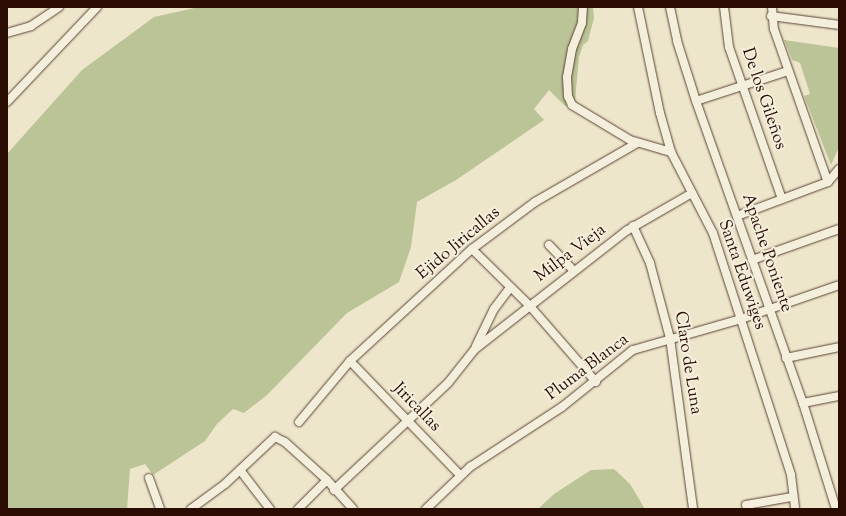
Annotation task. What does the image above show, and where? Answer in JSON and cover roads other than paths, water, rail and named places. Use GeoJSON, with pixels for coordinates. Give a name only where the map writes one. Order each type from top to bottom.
{"type":"FeatureCollection","features":[{"type":"Feature","properties":{"kind":"street"},"geometry":{"type":"LineString","coordinates":[[7,33],[32,26],[59,7]]}},
{"type":"Feature","properties":{"kind":"street"},"geometry":{"type":"LineString","coordinates":[[7,102],[97,7]]}},
{"type":"Feature","properties":{"kind":"street"},"geometry":{"type":"LineString","coordinates":[[583,7],[582,23],[572,49],[568,77],[568,96],[572,105],[637,142],[671,152]]}},
{"type":"Feature","properties":{"kind":"street","name":"Santa Eduwiges"},"geometry":{"type":"LineString","coordinates":[[638,7],[660,113],[671,152],[713,233],[791,475],[792,497],[795,509]]}},
{"type":"Feature","properties":{"kind":"street","name":"Apache Poniente"},"geometry":{"type":"LineString","coordinates":[[670,7],[677,41],[696,101],[786,358],[803,402],[836,509]]}},
{"type":"Feature","properties":{"kind":"street","name":"De los Gileños"},"geometry":{"type":"LineString","coordinates":[[724,7],[725,32],[782,199]]}},
{"type":"Feature","properties":{"kind":"street"},"geometry":{"type":"LineString","coordinates":[[772,7],[771,16],[788,71],[834,182]]}},
{"type":"Feature","properties":{"kind":"street"},"geometry":{"type":"LineString","coordinates":[[771,16],[839,25]]}},
{"type":"Feature","properties":{"kind":"street"},"geometry":{"type":"LineString","coordinates":[[696,101],[788,71]]}},
{"type":"Feature","properties":{"kind":"street","name":"Ejido Jiricallas"},"geometry":{"type":"LineString","coordinates":[[299,422],[350,361],[472,249],[535,202],[637,142]]}},
{"type":"Feature","properties":{"kind":"street"},"geometry":{"type":"LineString","coordinates":[[834,182],[839,169]]}},
{"type":"Feature","properties":{"kind":"street"},"geometry":{"type":"LineString","coordinates":[[737,216],[834,182]]}},
{"type":"Feature","properties":{"kind":"street","name":"Milpa Vieja"},"geometry":{"type":"LineString","coordinates":[[334,490],[409,422],[448,383],[475,349],[528,305],[634,226],[692,193]]}},
{"type":"Feature","properties":{"kind":"street","name":"Claro de Luna"},"geometry":{"type":"LineString","coordinates":[[634,226],[650,263],[670,338],[693,509]]}},
{"type":"Feature","properties":{"kind":"street"},"geometry":{"type":"LineString","coordinates":[[752,260],[839,229]]}},
{"type":"Feature","properties":{"kind":"street"},"geometry":{"type":"LineString","coordinates":[[549,245],[573,270]]}},
{"type":"Feature","properties":{"kind":"street"},"geometry":{"type":"LineString","coordinates":[[472,249],[528,305],[596,382]]}},
{"type":"Feature","properties":{"kind":"street","name":"Pluma Blanca"},"geometry":{"type":"LineString","coordinates":[[426,509],[460,475],[596,382],[620,358],[633,350],[670,338],[741,319],[839,286]]}},
{"type":"Feature","properties":{"kind":"street","name":"Milpa Vieja"},"geometry":{"type":"LineString","coordinates":[[475,349],[494,309],[510,288]]}},
{"type":"Feature","properties":{"kind":"street"},"geometry":{"type":"LineString","coordinates":[[786,358],[839,347]]}},
{"type":"Feature","properties":{"kind":"street","name":"Jiricallas"},"geometry":{"type":"LineString","coordinates":[[350,361],[460,475]]}},
{"type":"Feature","properties":{"kind":"street"},"geometry":{"type":"LineString","coordinates":[[803,402],[839,396]]}},
{"type":"Feature","properties":{"kind":"street"},"geometry":{"type":"LineString","coordinates":[[191,509],[240,470],[275,437],[285,442],[327,480],[334,490],[353,509]]}},
{"type":"Feature","properties":{"kind":"street"},"geometry":{"type":"LineString","coordinates":[[240,470],[270,509]]}},
{"type":"Feature","properties":{"kind":"street"},"geometry":{"type":"LineString","coordinates":[[149,478],[160,509]]}},
{"type":"Feature","properties":{"kind":"street"},"geometry":{"type":"LineString","coordinates":[[298,509],[327,480]]}},
{"type":"Feature","properties":{"kind":"street"},"geometry":{"type":"LineString","coordinates":[[746,505],[792,497]]}}]}
